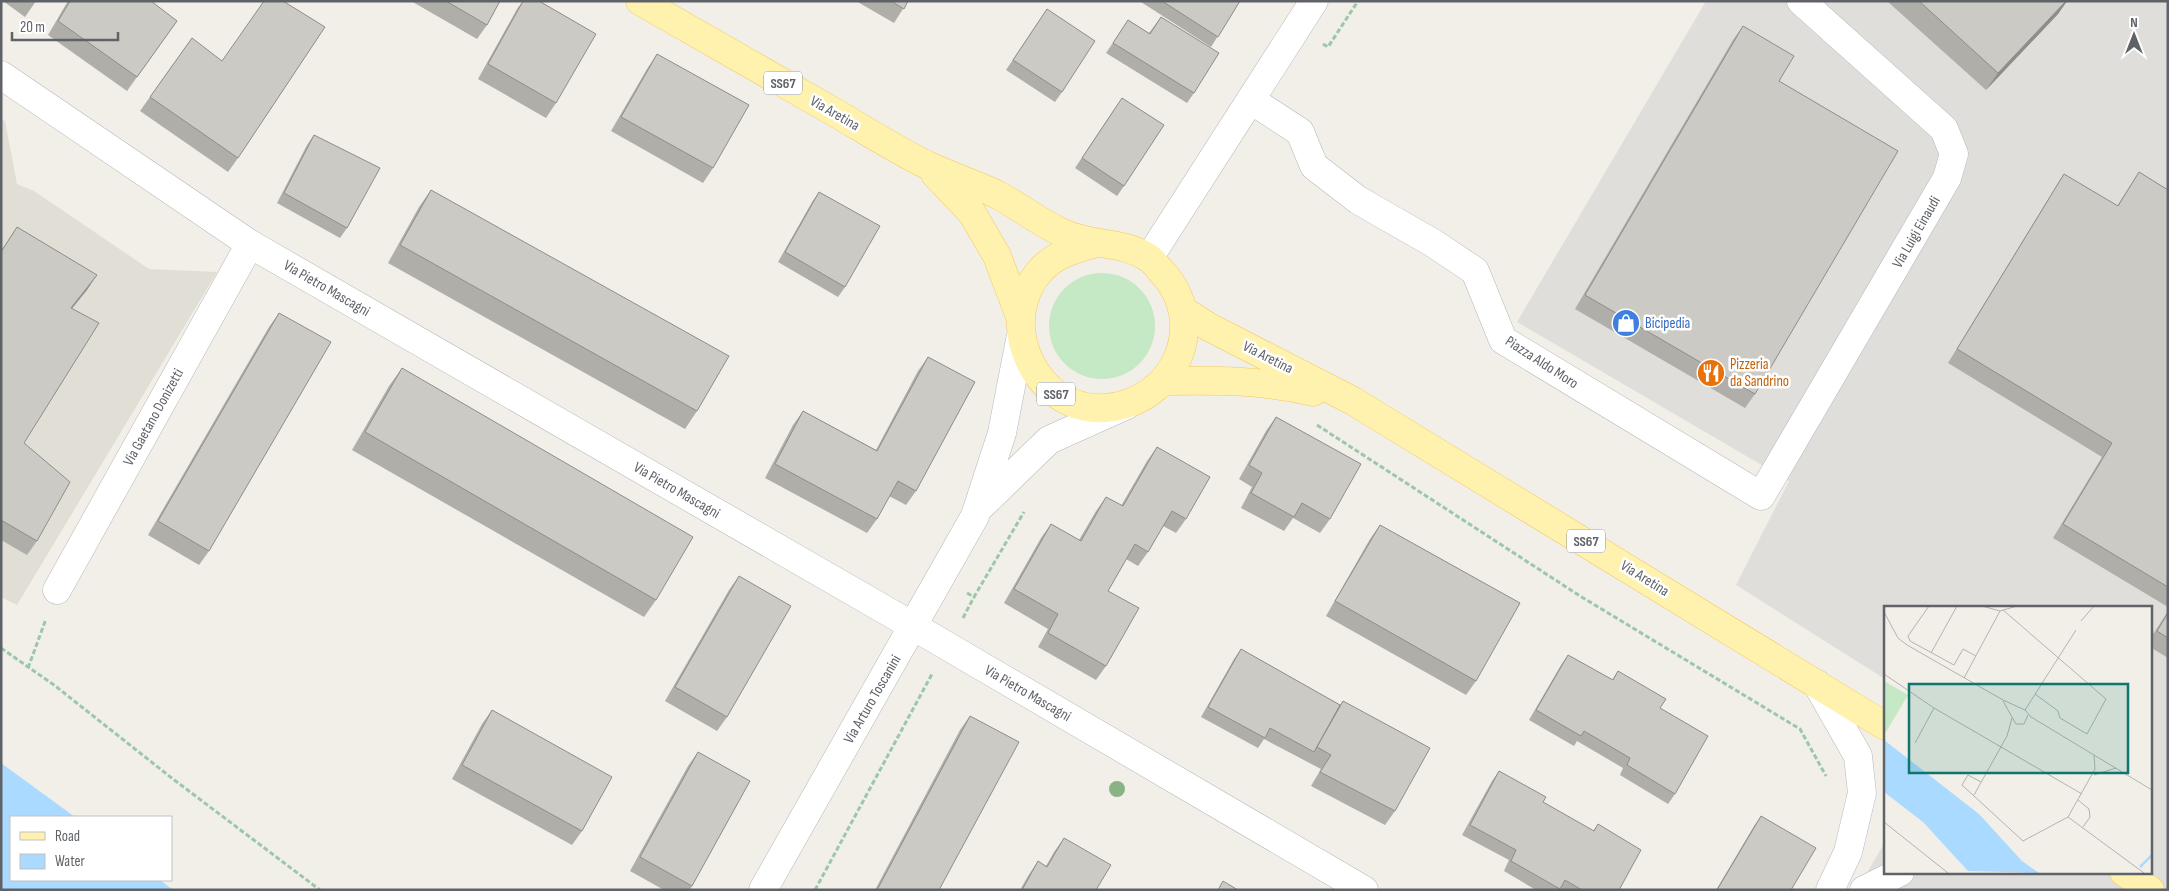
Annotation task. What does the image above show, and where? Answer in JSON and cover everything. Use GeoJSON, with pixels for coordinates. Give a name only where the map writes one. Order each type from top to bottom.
{"type":"FeatureCollection","features":[{"type":"Feature","properties":{"kind":"main road","name":"Via Aretina"},"geometry":{"type":"LineString","coordinates":[[640,1],[927,165],[997,195],[1064,234],[1096,243],[1123,246],[1149,258],[1174,284],[1184,311],[1183,340],[1176,363],[1164,381],[1135,402],[1103,408],[1075,404],[1060,397],[1038,378],[997,256],[972,213],[927,165]]}},
{"type":"Feature","properties":{"kind":"main road","name":"Via Aretina"},"geometry":{"type":"LineString","coordinates":[[1020,328],[1028,289],[1041,269],[1068,250],[1096,243]]}},
{"type":"Feature","properties":{"kind":"main road","name":"Via Aretina"},"geometry":{"type":"LineString","coordinates":[[1184,311],[1209,327],[1353,401],[1884,725]]}},
{"type":"Feature","properties":{"kind":"main road","name":"Via Aretina"},"geometry":{"type":"LineString","coordinates":[[1164,381],[1210,380],[1280,384],[1353,401]]}},
{"type":"Feature","properties":{"kind":"main road"},"geometry":{"type":"LineString","coordinates":[[2127,874],[2150,890]]}},
{"type":"Feature","properties":{"kind":"street"},"geometry":{"type":"LineString","coordinates":[[1149,258],[1314,1]]}},
{"type":"Feature","properties":{"kind":"street","name":"Via Luigi Einaudi"},"geometry":{"type":"LineString","coordinates":[[1761,496],[1947,178],[1954,154],[1944,129],[1801,1]]}},
{"type":"Feature","properties":{"kind":"street","name":"Via Pietro Mascagni"},"geometry":{"type":"LineString","coordinates":[[1,75],[250,244],[948,646],[1364,890]]}},
{"type":"Feature","properties":{"kind":"street","name":"Piazza Aldo Moro"},"geometry":{"type":"LineString","coordinates":[[1251,100],[1300,132],[1314,166],[1358,200],[1432,243],[1475,271],[1503,340],[1761,496]]}},
{"type":"Feature","properties":{"kind":"street","name":"Via Gaetano Donizetti"},"geometry":{"type":"LineString","coordinates":[[57,590],[250,244]]}},
{"type":"Feature","properties":{"kind":"street","name":"Via Arturo Toscanini"},"geometry":{"type":"LineString","coordinates":[[763,890],[979,508],[1002,433],[1020,328]]}},
{"type":"Feature","properties":{"kind":"street","name":"Via Arturo Toscanini"},"geometry":{"type":"LineString","coordinates":[[979,508],[1049,440],[1135,402]]}},
{"type":"Feature","properties":{"kind":"street"},"geometry":{"type":"LineString","coordinates":[[1816,684],[1858,756],[1862,793],[1848,852],[1830,890]]}},
{"type":"Feature","properties":{"kind":"street"},"geometry":{"type":"LineString","coordinates":[[1874,879],[1893,874]]}},
{"type":"Feature","properties":{"kind":"path"},"geometry":{"type":"LineString","coordinates":[[1309,423],[1318,425],[1580,596],[1800,729],[1827,779]]}},
{"type":"Feature","properties":{"kind":"path"},"geometry":{"type":"LineString","coordinates":[[815,890],[974,597],[1028,506]]}},
{"type":"Feature","properties":{"kind":"path"},"geometry":{"type":"LineString","coordinates":[[940,579],[974,597]]}},
{"type":"Feature","properties":{"kind":"path"},"geometry":{"type":"LineString","coordinates":[[28,668],[57,590]]}},
{"type":"Feature","properties":{"kind":"path"},"geometry":{"type":"LineString","coordinates":[[1,648],[320,890]]}},
{"type":"Feature","properties":{"kind":"shaded area"},"geometry":{"type":"Polygon","coordinates":[[[1706,1],[2168,1],[2168,890],[1857,890],[1884,844],[1884,874],[2152,874],[2152,606],[1884,606],[1884,678],[1736,585],[1789,481],[1517,322],[1706,1]]]}},
{"type":"Feature","properties":{"kind":"shaded area"},"geometry":{"type":"Polygon","coordinates":[[[1,119],[5,121],[17,184],[34,191],[149,269],[217,272],[17,605],[1,597],[1,119]]]}},
{"type":"Feature","properties":{"kind":"green space"},"geometry":{"type":"Polygon","coordinates":[[[1102,273],[1122,277],[1139,289],[1151,306],[1155,326],[1151,346],[1139,363],[1122,375],[1102,379],[1082,375],[1065,363],[1053,346],[1049,326],[1053,306],[1065,289],[1082,277],[1102,273]]]}},
{"type":"Feature","properties":{"kind":"water"},"geometry":{"type":"Polygon","coordinates":[[[1,763],[74,816],[10,816],[10,881],[161,881],[173,890],[1,890],[1,763]]]}},
{"type":"Feature","properties":{"kind":"building"},"geometry":{"type":"Polygon","coordinates":[[[70,1],[151,1],[177,21],[137,77],[58,21],[70,1]]]}},
{"type":"Feature","properties":{"kind":"building"},"geometry":{"type":"Polygon","coordinates":[[[264,1],[283,1],[325,27],[238,158],[150,97],[192,38],[222,61],[264,1]]]}},
{"type":"Feature","properties":{"kind":"building"},"geometry":{"type":"Polygon","coordinates":[[[446,1],[500,1],[487,25],[446,1]]]}},
{"type":"Feature","properties":{"kind":"building"},"geometry":{"type":"Polygon","coordinates":[[[523,1],[539,1],[596,34],[556,103],[488,64],[523,1]]]}},
{"type":"Feature","properties":{"kind":"building"},"geometry":{"type":"Polygon","coordinates":[[[891,1],[908,1],[904,9],[891,1]]]}},
{"type":"Feature","properties":{"kind":"building"},"geometry":{"type":"Polygon","coordinates":[[[1162,1],[1240,1],[1218,37],[1162,1]]]}},
{"type":"Feature","properties":{"kind":"building"},"geometry":{"type":"Polygon","coordinates":[[[1919,1],[2066,1],[1998,73],[1919,1]]]}},
{"type":"Feature","properties":{"kind":"building"},"geometry":{"type":"Polygon","coordinates":[[[1047,9],[1095,41],[1062,92],[1013,60],[1047,9]]]}},
{"type":"Feature","properties":{"kind":"building"},"geometry":{"type":"Polygon","coordinates":[[[1161,17],[1219,53],[1194,93],[1113,43],[1128,20],[1150,34],[1161,17]]]}},
{"type":"Feature","properties":{"kind":"building"},"geometry":{"type":"Polygon","coordinates":[[[1743,26],[1794,56],[1779,81],[1898,151],[1755,394],[1585,295],[1743,26]]]}},
{"type":"Feature","properties":{"kind":"building"},"geometry":{"type":"Polygon","coordinates":[[[657,54],[749,105],[713,168],[621,117],[657,54]]]}},
{"type":"Feature","properties":{"kind":"building"},"geometry":{"type":"Polygon","coordinates":[[[1122,98],[1164,125],[1124,186],[1082,158],[1122,98]]]}},
{"type":"Feature","properties":{"kind":"building"},"geometry":{"type":"Polygon","coordinates":[[[314,135],[380,168],[347,228],[284,193],[314,135]]]}},
{"type":"Feature","properties":{"kind":"building"},"geometry":{"type":"Polygon","coordinates":[[[2139,172],[2168,190],[2168,587],[2063,524],[2112,443],[1957,349],[2064,174],[2118,206],[2139,172]]]}},
{"type":"Feature","properties":{"kind":"building"},"geometry":{"type":"Polygon","coordinates":[[[431,190],[729,356],[697,411],[400,245],[431,190]]]}},
{"type":"Feature","properties":{"kind":"building"},"geometry":{"type":"Polygon","coordinates":[[[819,192],[880,226],[845,287],[785,252],[819,192]]]}},
{"type":"Feature","properties":{"kind":"building"},"geometry":{"type":"Polygon","coordinates":[[[17,227],[97,275],[71,308],[99,323],[24,443],[70,482],[37,541],[1,520],[1,252],[17,227]]]}},
{"type":"Feature","properties":{"kind":"building"},"geometry":{"type":"Polygon","coordinates":[[[279,313],[331,342],[209,551],[158,521],[279,313]]]}},
{"type":"Feature","properties":{"kind":"building"},"geometry":{"type":"Polygon","coordinates":[[[928,357],[975,382],[916,491],[898,481],[877,519],[775,464],[803,411],[877,451],[928,357]]]}},
{"type":"Feature","properties":{"kind":"building"},"geometry":{"type":"Polygon","coordinates":[[[402,368],[693,537],[656,600],[365,432],[402,368]]]}},
{"type":"Feature","properties":{"kind":"building"},"geometry":{"type":"Polygon","coordinates":[[[1276,417],[1361,464],[1330,519],[1302,503],[1294,517],[1251,493],[1262,473],[1249,465],[1276,417]]]}},
{"type":"Feature","properties":{"kind":"building"},"geometry":{"type":"Polygon","coordinates":[[[1157,447],[1210,477],[1186,519],[1172,511],[1148,552],[1135,544],[1108,591],[1139,608],[1106,666],[1048,633],[1058,614],[1014,589],[1051,524],[1081,541],[1106,497],[1123,506],[1157,447]]]}},
{"type":"Feature","properties":{"kind":"building"},"geometry":{"type":"Polygon","coordinates":[[[1380,525],[1520,603],[1476,681],[1335,601],[1380,525]]]}},
{"type":"Feature","properties":{"kind":"building"},"geometry":{"type":"Polygon","coordinates":[[[739,576],[791,606],[727,717],[675,687],[739,576]]]}},
{"type":"Feature","properties":{"kind":"building"},"geometry":{"type":"Polygon","coordinates":[[[2168,613],[2168,638],[2157,631],[2168,613]]]}},
{"type":"Feature","properties":{"kind":"building"},"geometry":{"type":"Polygon","coordinates":[[[1241,649],[1340,705],[1314,752],[1270,728],[1265,738],[1208,707],[1241,649]]]}},
{"type":"Feature","properties":{"kind":"building"},"geometry":{"type":"Polygon","coordinates":[[[1568,655],[1613,680],[1618,671],[1666,699],[1660,708],[1708,736],[1675,794],[1627,765],[1630,758],[1584,731],[1581,736],[1536,710],[1568,655]]]}},
{"type":"Feature","properties":{"kind":"building"},"geometry":{"type":"Polygon","coordinates":[[[1343,701],[1430,748],[1395,811],[1320,772],[1331,755],[1317,747],[1343,701]]]}},
{"type":"Feature","properties":{"kind":"building"},"geometry":{"type":"Polygon","coordinates":[[[492,710],[612,777],[582,831],[462,765],[492,710]]]}},
{"type":"Feature","properties":{"kind":"building"},"geometry":{"type":"Polygon","coordinates":[[[970,716],[1019,742],[939,890],[877,890],[970,716]]]}},
{"type":"Feature","properties":{"kind":"building"},"geometry":{"type":"Polygon","coordinates":[[[698,752],[750,781],[692,886],[640,857],[698,752]]]}},
{"type":"Feature","properties":{"kind":"building"},"geometry":{"type":"Polygon","coordinates":[[[1499,771],[1546,797],[1543,802],[1594,831],[1598,824],[1641,850],[1619,890],[1582,890],[1565,880],[1560,889],[1511,861],[1516,850],[1470,825],[1499,771]]]}},
{"type":"Feature","properties":{"kind":"building"},"geometry":{"type":"Polygon","coordinates":[[[1761,816],[1816,848],[1791,890],[1717,890],[1761,816]]]}},
{"type":"Feature","properties":{"kind":"building"},"geometry":{"type":"Polygon","coordinates":[[[1064,838],[1111,865],[1096,890],[1022,890],[1038,861],[1047,867],[1064,838]]]}},
{"type":"Feature","properties":{"kind":"building"},"geometry":{"type":"Polygon","coordinates":[[[1223,881],[1238,890],[1218,890],[1223,881]]]}},
{"type":"Feature","properties":{"kind":"place","name":"Bicipedia"},"geometry":{"type":"Point","coordinates":[1626,323]}},
{"type":"Feature","properties":{"kind":"place","name":"Pizzeria da Sandrino"},"geometry":{"type":"Point","coordinates":[1711,373]}}]}
